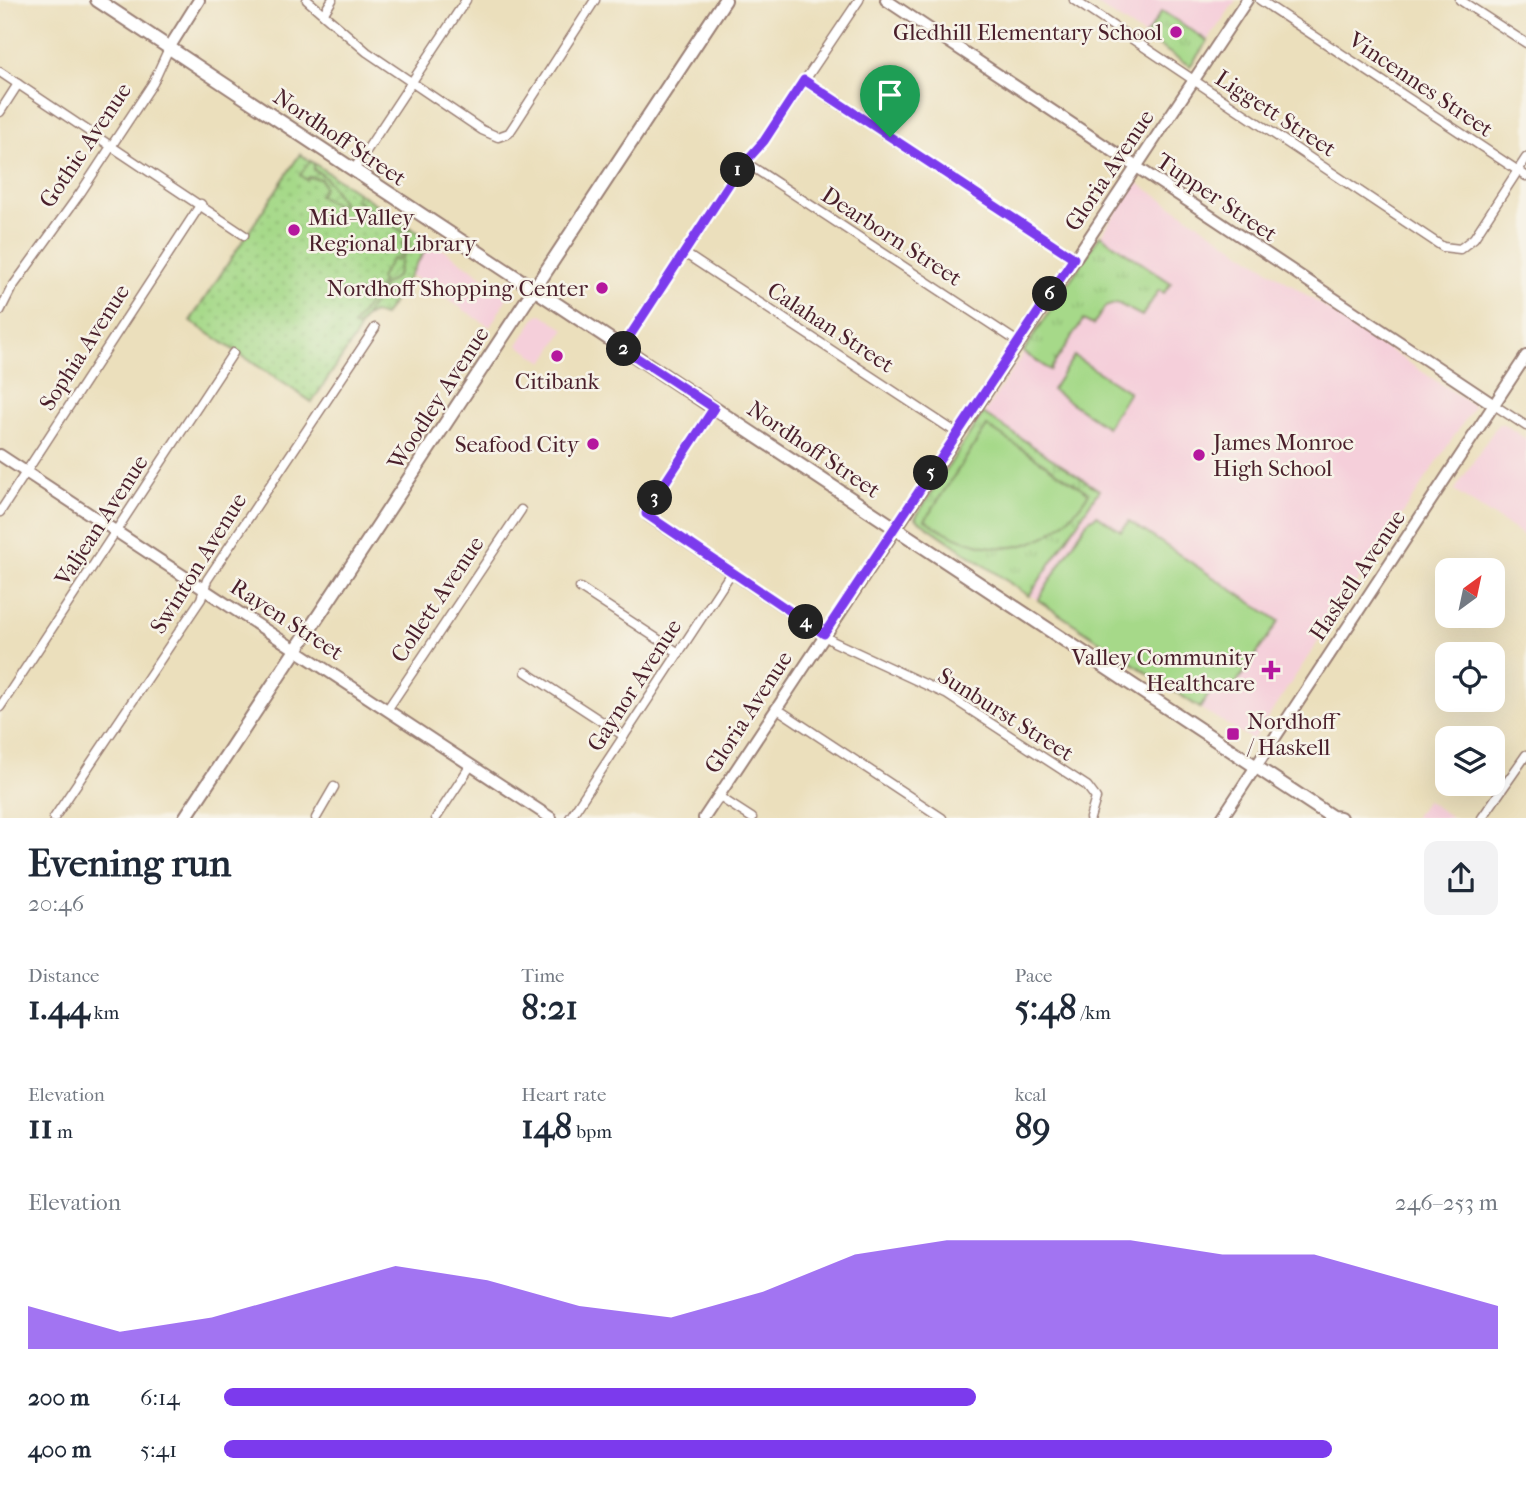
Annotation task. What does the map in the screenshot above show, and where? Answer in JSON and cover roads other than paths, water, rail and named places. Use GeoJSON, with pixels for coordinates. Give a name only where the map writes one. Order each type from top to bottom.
{"type":"FeatureCollection","features":[{"type":"Feature","properties":{"kind":"main road","name":"Nordhoff Street"},"geometry":{"type":"LineString","coordinates":[[97,0],[1335,818]]}},
{"type":"Feature","properties":{"kind":"main road","name":"Woodley Avenue"},"geometry":{"type":"LineString","coordinates":[[186,818],[725,0]]}},
{"type":"Feature","properties":{"kind":"street","name":"Gothic Avenue"},"geometry":{"type":"LineString","coordinates":[[0,311],[11,289],[153,83],[169,48],[199,0]]}},
{"type":"Feature","properties":{"kind":"street"},"geometry":{"type":"LineString","coordinates":[[307,0],[361,48],[482,130],[498,137],[509,133],[595,0]]}},
{"type":"Feature","properties":{"kind":"street"},"geometry":{"type":"LineString","coordinates":[[324,13],[332,0]]}},
{"type":"Feature","properties":{"kind":"street"},"geometry":{"type":"LineString","coordinates":[[353,171],[466,0]]}},
{"type":"Feature","properties":{"kind":"street"},"geometry":{"type":"LineString","coordinates":[[622,348],[744,162],[764,141],[859,0]]}},
{"type":"Feature","properties":{"kind":"street","name":"Tupper Street"},"geometry":{"type":"LineString","coordinates":[[886,0],[1526,426]]}},
{"type":"Feature","properties":{"kind":"street","name":"Liggett Street"},"geometry":{"type":"LineString","coordinates":[[1074,0],[1437,244],[1461,250],[1474,238],[1518,171]]}},
{"type":"Feature","properties":{"kind":"street","name":"Gloria Avenue"},"geometry":{"type":"LineString","coordinates":[[704,818],[957,433],[1247,0]]}},
{"type":"Feature","properties":{"kind":"street","name":"Vincennes Street"},"geometry":{"type":"LineString","coordinates":[[1260,0],[1526,176]]}},
{"type":"Feature","properties":{"kind":"street"},"geometry":{"type":"LineString","coordinates":[[1460,0],[1526,43]]}},
{"type":"Feature","properties":{"kind":"street"},"geometry":{"type":"LineString","coordinates":[[0,72],[244,235]]}},
{"type":"Feature","properties":{"kind":"street"},"geometry":{"type":"LineString","coordinates":[[804,80],[1074,258]]}},
{"type":"Feature","properties":{"kind":"street"},"geometry":{"type":"LineString","coordinates":[[0,112],[18,84]]}},
{"type":"Feature","properties":{"kind":"street"},"geometry":{"type":"LineString","coordinates":[[1518,171],[1526,158]]}},
{"type":"Feature","properties":{"kind":"street","name":"Dearborn Street"},"geometry":{"type":"LineString","coordinates":[[744,162],[1018,342]]}},
{"type":"Feature","properties":{"kind":"street","name":"Sophia Avenue"},"geometry":{"type":"LineString","coordinates":[[0,512],[201,204]]}},
{"type":"Feature","properties":{"kind":"street","name":"Calahan Street"},"geometry":{"type":"LineString","coordinates":[[684,253],[957,433]]}},
{"type":"Feature","properties":{"kind":"street","name":"Swinton Avenue"},"geometry":{"type":"LineString","coordinates":[[54,818],[204,590],[207,580],[375,328]]}},
{"type":"Feature","properties":{"kind":"street","name":"Valjean Avenue"},"geometry":{"type":"LineString","coordinates":[[0,707],[233,353]]}},
{"type":"Feature","properties":{"kind":"street","name":"Haskell Avenue"},"geometry":{"type":"LineString","coordinates":[[1222,818],[1526,356]]}},
{"type":"Feature","properties":{"kind":"street","name":"Sunburst Street"},"geometry":{"type":"LineString","coordinates":[[714,408],[645,511],[651,520],[834,642],[946,694],[1087,786],[1096,798],[1090,818]]}},
{"type":"Feature","properties":{"kind":"street","name":"Rayen Street"},"geometry":{"type":"LineString","coordinates":[[0,455],[551,818]]}},
{"type":"Feature","properties":{"kind":"street","name":"Collett Avenue"},"geometry":{"type":"LineString","coordinates":[[387,710],[521,510]]}},
{"type":"Feature","properties":{"kind":"street","name":"Gaynor Avenue"},"geometry":{"type":"LineString","coordinates":[[570,818],[731,573]]}},
{"type":"Feature","properties":{"kind":"street"},"geometry":{"type":"LineString","coordinates":[[580,588],[679,653]]}},
{"type":"Feature","properties":{"kind":"street"},"geometry":{"type":"LineString","coordinates":[[526,672],[624,736]]}},
{"type":"Feature","properties":{"kind":"street"},"geometry":{"type":"LineString","coordinates":[[776,708],[942,818]]}},
{"type":"Feature","properties":{"kind":"street"},"geometry":{"type":"LineString","coordinates":[[1482,818],[1526,755]]}},
{"type":"Feature","properties":{"kind":"street"},"geometry":{"type":"LineString","coordinates":[[436,818],[471,765]]}},
{"type":"Feature","properties":{"kind":"street"},"geometry":{"type":"LineString","coordinates":[[316,818],[334,787]]}},
{"type":"Feature","properties":{"kind":"street"},"geometry":{"type":"LineString","coordinates":[[719,796],[752,818]]}},
{"type":"Feature","properties":{"kind":"place","name":"Gledhill Elementary School"},"geometry":{"type":"Point","coordinates":[1176,32]}},
{"type":"Feature","properties":{"kind":"place","name":"Mid-Valley Regional Library"},"geometry":{"type":"Point","coordinates":[294,230]}},
{"type":"Feature","properties":{"kind":"place","name":"Nordhoff Shopping Center"},"geometry":{"type":"Point","coordinates":[602,288]}},
{"type":"Feature","properties":{"kind":"place","name":"Citibank"},"geometry":{"type":"Point","coordinates":[557,356]}},
{"type":"Feature","properties":{"kind":"place","name":"Seafood City"},"geometry":{"type":"Point","coordinates":[593,444]}},
{"type":"Feature","properties":{"kind":"place","name":"James Monroe High School"},"geometry":{"type":"Point","coordinates":[1199,455]}},
{"type":"Feature","properties":{"kind":"place","name":"Valley Community Healthcare"},"geometry":{"type":"Point","coordinates":[1271,670]}},
{"type":"Feature","properties":{"kind":"place","name":"Nordhoff / Haskell"},"geometry":{"type":"Point","coordinates":[1233,734]}}]}
